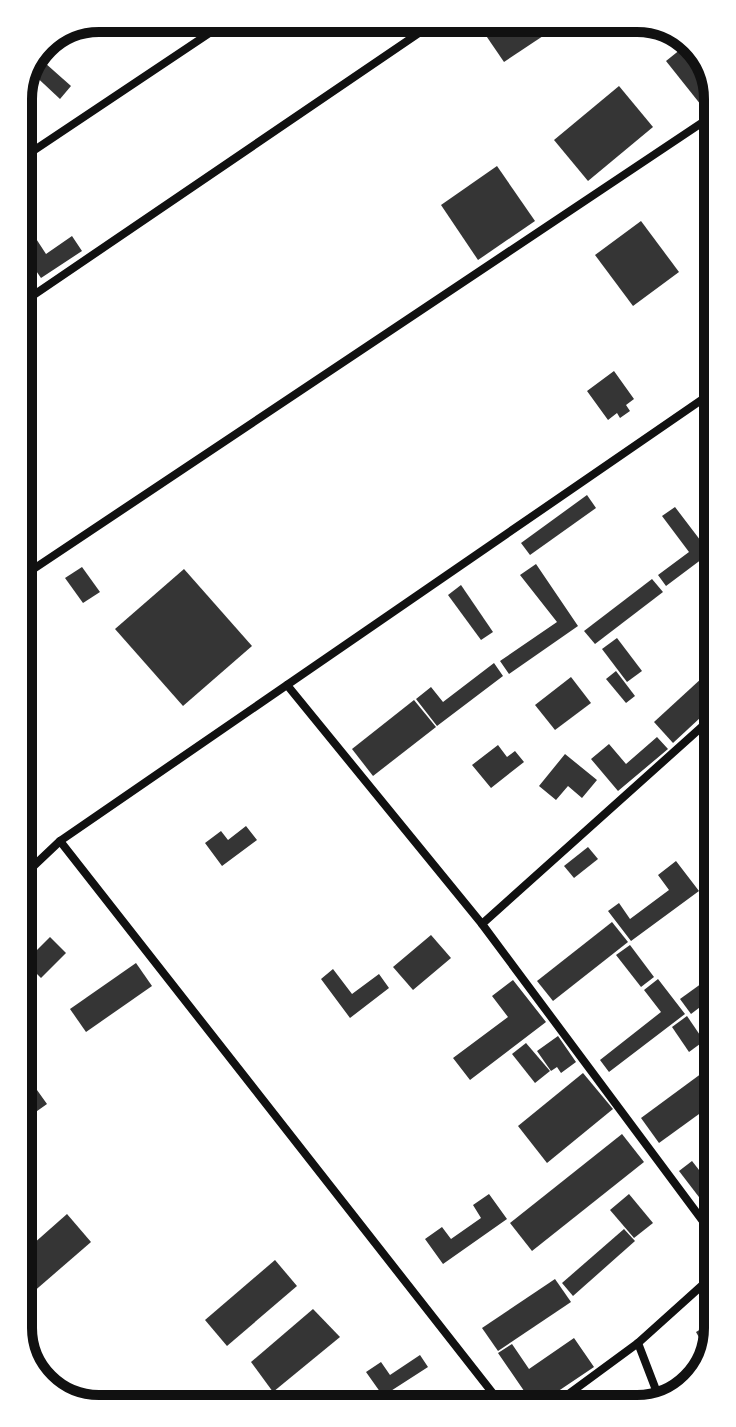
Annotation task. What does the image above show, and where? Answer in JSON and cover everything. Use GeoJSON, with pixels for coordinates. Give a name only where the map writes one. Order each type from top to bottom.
{"type":"FeatureCollection","features":[{"type":"Feature","properties":{"kind":"street"},"geometry":{"type":"LineString","coordinates":[[32,152],[211,32]]}},
{"type":"Feature","properties":{"kind":"street"},"geometry":{"type":"LineString","coordinates":[[32,296],[420,32]]}},
{"type":"Feature","properties":{"kind":"street"},"geometry":{"type":"LineString","coordinates":[[32,570],[704,121]]}},
{"type":"Feature","properties":{"kind":"street"},"geometry":{"type":"LineString","coordinates":[[32,868],[60,841],[704,398]]}},
{"type":"Feature","properties":{"kind":"street"},"geometry":{"type":"LineString","coordinates":[[287,685],[482,924],[704,1223]]}},
{"type":"Feature","properties":{"kind":"street"},"geometry":{"type":"LineString","coordinates":[[482,924],[704,725]]}},
{"type":"Feature","properties":{"kind":"street"},"geometry":{"type":"LineString","coordinates":[[60,841],[494,1395]]}},
{"type":"Feature","properties":{"kind":"street"},"geometry":{"type":"LineString","coordinates":[[567,1395],[638,1343],[704,1284]]}},
{"type":"Feature","properties":{"kind":"street"},"geometry":{"type":"LineString","coordinates":[[638,1343],[657,1392]]}},
{"type":"Feature","properties":{"kind":"building"},"geometry":{"type":"Polygon","coordinates":[[[484,32],[545,32],[546,34],[504,62],[484,32]]]}},
{"type":"Feature","properties":{"kind":"building"},"geometry":{"type":"Polygon","coordinates":[[[681,49],[690,58],[703,86],[704,109],[666,61],[681,49]]]}},
{"type":"Feature","properties":{"kind":"building"},"geometry":{"type":"Polygon","coordinates":[[[43,62],[71,86],[60,99],[36,76],[43,62]]]}},
{"type":"Feature","properties":{"kind":"building"},"geometry":{"type":"Polygon","coordinates":[[[619,86],[653,127],[588,181],[554,140],[619,86]]]}},
{"type":"Feature","properties":{"kind":"building"},"geometry":{"type":"Polygon","coordinates":[[[497,166],[535,221],[478,260],[441,205],[497,166]]]}},
{"type":"Feature","properties":{"kind":"building"},"geometry":{"type":"Polygon","coordinates":[[[641,221],[679,272],[633,306],[595,255],[641,221]]]}},
{"type":"Feature","properties":{"kind":"building"},"geometry":{"type":"Polygon","coordinates":[[[32,235],[46,254],[72,236],[82,251],[41,278],[32,265],[32,235]]]}},
{"type":"Feature","properties":{"kind":"building"},"geometry":{"type":"Polygon","coordinates":[[[614,371],[634,399],[626,405],[630,411],[620,418],[617,413],[608,420],[587,391],[614,371]]]}},
{"type":"Feature","properties":{"kind":"building"},"geometry":{"type":"Polygon","coordinates":[[[587,495],[596,508],[530,555],[521,543],[587,495]]]}},
{"type":"Feature","properties":{"kind":"building"},"geometry":{"type":"Polygon","coordinates":[[[675,507],[704,545],[704,558],[666,586],[658,575],[689,552],[662,516],[675,507]]]}},
{"type":"Feature","properties":{"kind":"building"},"geometry":{"type":"Polygon","coordinates":[[[536,564],[578,626],[509,674],[500,661],[557,622],[520,575],[536,564]]]}},
{"type":"Feature","properties":{"kind":"building"},"geometry":{"type":"Polygon","coordinates":[[[82,567],[100,592],[83,603],[65,578],[82,567]]]}},
{"type":"Feature","properties":{"kind":"building"},"geometry":{"type":"Polygon","coordinates":[[[184,569],[252,646],[183,706],[115,629],[184,569]]]}},
{"type":"Feature","properties":{"kind":"building"},"geometry":{"type":"Polygon","coordinates":[[[652,579],[663,592],[595,644],[584,631],[652,579]]]}},
{"type":"Feature","properties":{"kind":"building"},"geometry":{"type":"Polygon","coordinates":[[[461,585],[493,632],[481,640],[448,595],[461,585]]]}},
{"type":"Feature","properties":{"kind":"building"},"geometry":{"type":"Polygon","coordinates":[[[617,638],[642,671],[627,682],[602,649],[617,638]]]}},
{"type":"Feature","properties":{"kind":"building"},"geometry":{"type":"Polygon","coordinates":[[[494,663],[503,676],[437,726],[416,699],[431,687],[443,702],[494,663]]]}},
{"type":"Feature","properties":{"kind":"building"},"geometry":{"type":"Polygon","coordinates":[[[616,671],[635,696],[626,703],[606,679],[616,671]]]}},
{"type":"Feature","properties":{"kind":"building"},"geometry":{"type":"Polygon","coordinates":[[[704,676],[704,714],[673,743],[654,722],[704,676]]]}},
{"type":"Feature","properties":{"kind":"building"},"geometry":{"type":"Polygon","coordinates":[[[571,677],[591,703],[555,730],[535,705],[571,677]]]}},
{"type":"Feature","properties":{"kind":"building"},"geometry":{"type":"Polygon","coordinates":[[[414,700],[436,727],[373,776],[352,749],[414,700]]]}},
{"type":"Feature","properties":{"kind":"building"},"geometry":{"type":"Polygon","coordinates":[[[657,737],[668,749],[618,791],[591,759],[609,744],[626,764],[657,737]]]}},
{"type":"Feature","properties":{"kind":"building"},"geometry":{"type":"Polygon","coordinates":[[[498,745],[507,757],[515,751],[524,762],[491,788],[472,765],[498,745]]]}},
{"type":"Feature","properties":{"kind":"building"},"geometry":{"type":"Polygon","coordinates":[[[565,754],[597,780],[582,798],[568,786],[556,800],[539,786],[565,754]]]}},
{"type":"Feature","properties":{"kind":"building"},"geometry":{"type":"Polygon","coordinates":[[[246,826],[257,840],[222,866],[205,843],[221,831],[228,840],[246,826]]]}},
{"type":"Feature","properties":{"kind":"building"},"geometry":{"type":"Polygon","coordinates":[[[588,847],[598,859],[574,878],[564,866],[588,847]]]}},
{"type":"Feature","properties":{"kind":"building"},"geometry":{"type":"Polygon","coordinates":[[[676,861],[699,891],[631,941],[608,911],[619,903],[630,919],[669,890],[658,875],[676,861]]]}},
{"type":"Feature","properties":{"kind":"building"},"geometry":{"type":"Polygon","coordinates":[[[612,922],[628,942],[553,1001],[537,981],[612,922]]]}},
{"type":"Feature","properties":{"kind":"building"},"geometry":{"type":"Polygon","coordinates":[[[431,935],[451,958],[413,990],[393,967],[431,935]]]}},
{"type":"Feature","properties":{"kind":"building"},"geometry":{"type":"Polygon","coordinates":[[[50,937],[66,953],[41,978],[32,969],[32,955],[50,937]]]}},
{"type":"Feature","properties":{"kind":"building"},"geometry":{"type":"Polygon","coordinates":[[[630,945],[654,977],[641,987],[616,955],[630,945]]]}},
{"type":"Feature","properties":{"kind":"building"},"geometry":{"type":"Polygon","coordinates":[[[136,963],[152,986],[86,1032],[70,1009],[136,963]]]}},
{"type":"Feature","properties":{"kind":"building"},"geometry":{"type":"Polygon","coordinates":[[[333,969],[352,994],[379,974],[389,988],[350,1018],[321,979],[333,969]]]}},
{"type":"Feature","properties":{"kind":"building"},"geometry":{"type":"Polygon","coordinates":[[[658,979],[685,1014],[609,1072],[600,1060],[661,1012],[644,990],[658,979]]]}},
{"type":"Feature","properties":{"kind":"building"},"geometry":{"type":"Polygon","coordinates":[[[513,980],[546,1022],[470,1080],[453,1058],[508,1017],[492,996],[513,980]]]}},
{"type":"Feature","properties":{"kind":"building"},"geometry":{"type":"Polygon","coordinates":[[[704,982],[704,1004],[691,1014],[680,999],[704,982]]]}},
{"type":"Feature","properties":{"kind":"building"},"geometry":{"type":"Polygon","coordinates":[[[687,1016],[704,1041],[689,1052],[672,1027],[687,1016]]]}},
{"type":"Feature","properties":{"kind":"building"},"geometry":{"type":"Polygon","coordinates":[[[558,1036],[576,1062],[561,1073],[557,1067],[551,1071],[537,1051],[558,1036]]]}},
{"type":"Feature","properties":{"kind":"building"},"geometry":{"type":"Polygon","coordinates":[[[526,1043],[550,1071],[535,1083],[512,1054],[526,1043]]]}},
{"type":"Feature","properties":{"kind":"building"},"geometry":{"type":"Polygon","coordinates":[[[704,1072],[704,1110],[659,1143],[641,1118],[704,1072]]]}},
{"type":"Feature","properties":{"kind":"building"},"geometry":{"type":"Polygon","coordinates":[[[583,1073],[613,1109],[547,1163],[518,1126],[583,1073]]]}},
{"type":"Feature","properties":{"kind":"building"},"geometry":{"type":"Polygon","coordinates":[[[37,1090],[47,1104],[32,1115],[32,1093],[37,1090]]]}},
{"type":"Feature","properties":{"kind":"building"},"geometry":{"type":"Polygon","coordinates":[[[622,1134],[644,1162],[532,1251],[510,1223],[622,1134]]]}},
{"type":"Feature","properties":{"kind":"building"},"geometry":{"type":"Polygon","coordinates":[[[692,1161],[704,1176],[704,1204],[679,1171],[692,1161]]]}},
{"type":"Feature","properties":{"kind":"building"},"geometry":{"type":"Polygon","coordinates":[[[489,1194],[507,1219],[443,1264],[425,1239],[442,1227],[451,1239],[481,1218],[473,1205],[489,1194]]]}},
{"type":"Feature","properties":{"kind":"building"},"geometry":{"type":"Polygon","coordinates":[[[629,1194],[653,1223],[634,1238],[610,1210],[629,1194]]]}},
{"type":"Feature","properties":{"kind":"building"},"geometry":{"type":"Polygon","coordinates":[[[67,1214],[91,1242],[32,1293],[32,1245],[67,1214]]]}},
{"type":"Feature","properties":{"kind":"building"},"geometry":{"type":"Polygon","coordinates":[[[624,1229],[635,1241],[573,1296],[562,1283],[624,1229]]]}},
{"type":"Feature","properties":{"kind":"building"},"geometry":{"type":"Polygon","coordinates":[[[275,1260],[297,1286],[227,1346],[205,1320],[275,1260]]]}},
{"type":"Feature","properties":{"kind":"building"},"geometry":{"type":"Polygon","coordinates":[[[555,1279],[571,1302],[498,1351],[482,1328],[555,1279]]]}},
{"type":"Feature","properties":{"kind":"building"},"geometry":{"type":"Polygon","coordinates":[[[313,1309],[340,1337],[273,1392],[251,1362],[313,1309]]]}},
{"type":"Feature","properties":{"kind":"building"},"geometry":{"type":"Polygon","coordinates":[[[704,1327],[702,1343],[696,1332],[704,1327]]]}},
{"type":"Feature","properties":{"kind":"building"},"geometry":{"type":"Polygon","coordinates":[[[574,1338],[594,1367],[552,1395],[527,1395],[498,1353],[512,1344],[529,1369],[574,1338]]]}},
{"type":"Feature","properties":{"kind":"building"},"geometry":{"type":"Polygon","coordinates":[[[420,1355],[428,1367],[385,1395],[366,1372],[381,1362],[390,1375],[420,1355]]]}}]}
